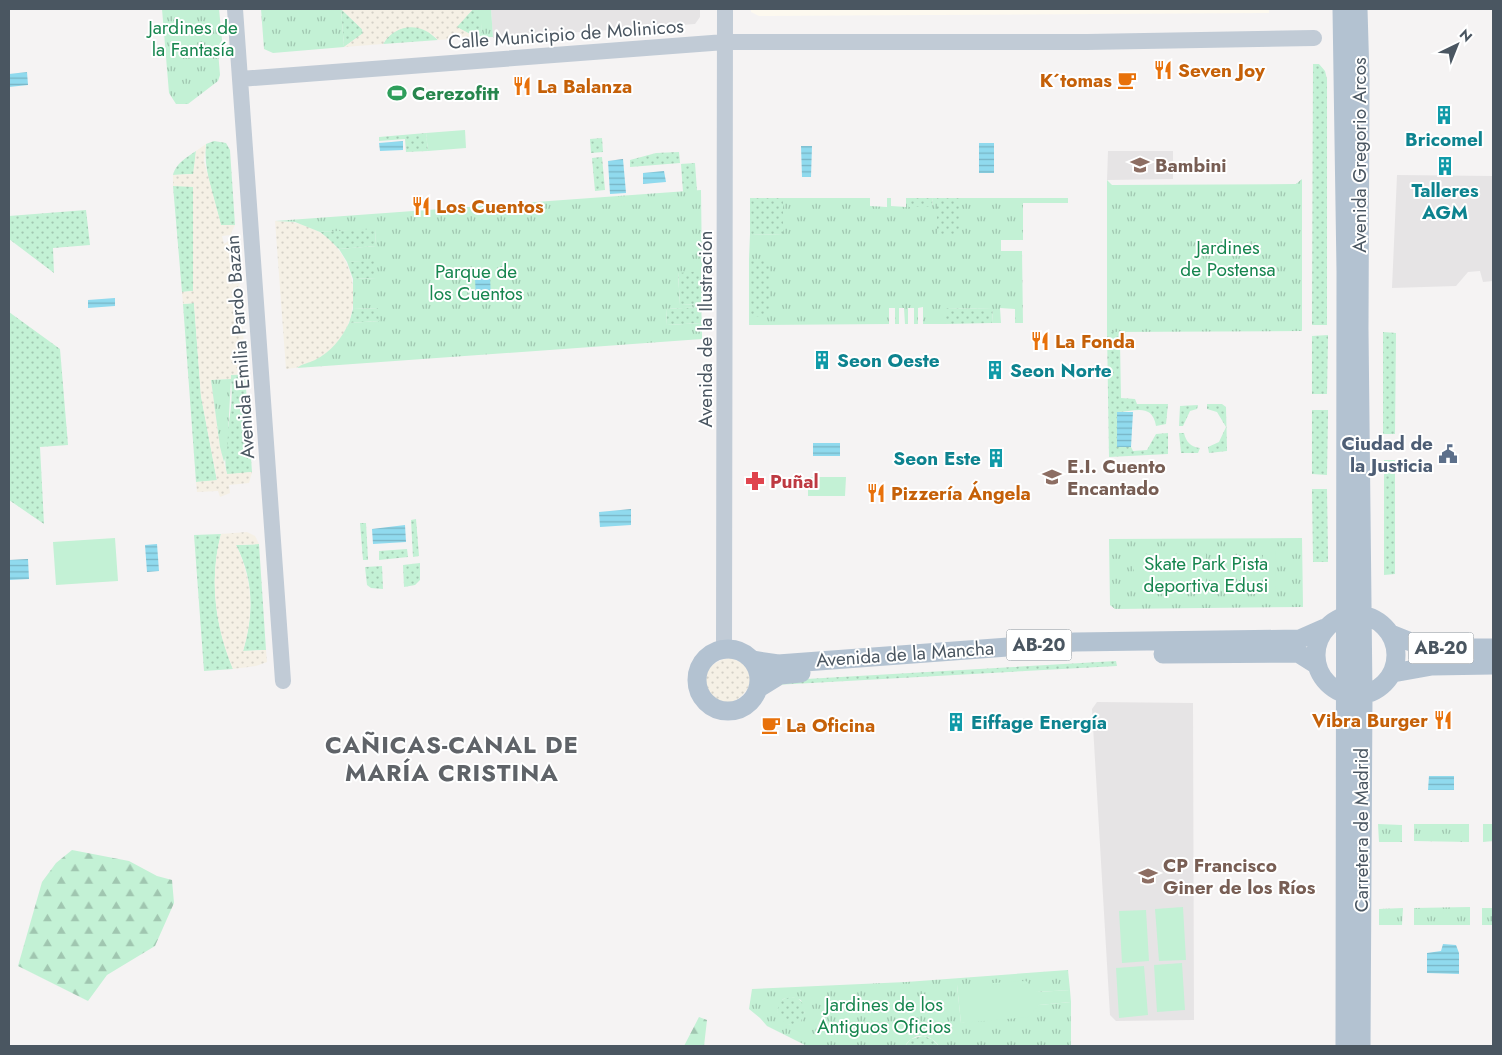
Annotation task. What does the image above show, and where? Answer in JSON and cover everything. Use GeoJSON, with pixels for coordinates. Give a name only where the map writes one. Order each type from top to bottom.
{"type":"FeatureCollection","features":[{"type":"Feature","properties":{"kind":"main road","name":"Avenida Gregorio Arcos"},"geometry":{"type":"LineString","coordinates":[[1342,9],[1354,615]]}},
{"type":"Feature","properties":{"kind":"main road","name":"Avenida Gregorio Arcos"},"geometry":{"type":"LineString","coordinates":[[1354,615],[1359,301],[1360,77],[1358,9]]}},
{"type":"Feature","properties":{"kind":"main road","name":"Avenida Gregorio Arcos"},"geometry":{"type":"LineString","coordinates":[[1346,276],[1359,301]]}},
{"type":"Feature","properties":{"kind":"main road"},"geometry":{"type":"LineString","coordinates":[[1354,615],[1378,621],[1391,634],[1397,653],[1393,673],[1380,688],[1355,695]]}},
{"type":"Feature","properties":{"kind":"main road","name":"Avenida de la Mancha"},"geometry":{"type":"LineString","coordinates":[[752,660],[778,664],[1075,642],[1296,639],[1325,628],[1334,620],[1354,615]]}},
{"type":"Feature","properties":{"kind":"main road","name":"Carretera de Madrid"},"geometry":{"type":"LineString","coordinates":[[1354,615],[1361,1046]]}},
{"type":"Feature","properties":{"kind":"main road"},"geometry":{"type":"LineString","coordinates":[[1317,665],[1317,645],[1325,628]]}},
{"type":"Feature","properties":{"kind":"main road","name":"AB-20"},"geometry":{"type":"LineString","coordinates":[[1391,634],[1426,648],[1493,648]]}},
{"type":"Feature","properties":{"kind":"main road"},"geometry":{"type":"LineString","coordinates":[[724,649],[741,652],[752,660],[760,678],[759,688],[751,702],[733,712],[712,707],[703,699],[698,687],[697,675],[702,663],[711,654],[724,649]]}},
{"type":"Feature","properties":{"kind":"main road","name":"Avenida de la Mancha"},"geometry":{"type":"LineString","coordinates":[[759,688],[780,675],[1058,655],[1298,653],[1317,665],[1323,678],[1333,688],[1355,695]]}},
{"type":"Feature","properties":{"kind":"main road","name":"AB-20"},"geometry":{"type":"LineString","coordinates":[[1393,673],[1432,666],[1493,665]]}},
{"type":"Feature","properties":{"kind":"main road","name":"Carretera de Madrid"},"geometry":{"type":"LineString","coordinates":[[1345,1046],[1355,695]]}},
{"type":"Feature","properties":{"kind":"street","name":"Avenida Emilia Pardo Bazán"},"geometry":{"type":"LineString","coordinates":[[235,9],[283,682]]}},
{"type":"Feature","properties":{"kind":"street","name":"Avenida de la Ilustración"},"geometry":{"type":"LineString","coordinates":[[724,649],[725,9]]}},
{"type":"Feature","properties":{"kind":"street","name":"Calle Municipio de Molinicos"},"geometry":{"type":"LineString","coordinates":[[240,79],[724,42],[1087,42],[1314,38]]}},
{"type":"Feature","properties":{"kind":"shaded area"},"geometry":{"type":"Polygon","coordinates":[[[491,9],[700,9],[700,17],[695,24],[493,38],[491,9]]]}},
{"type":"Feature","properties":{"kind":"shaded area"},"geometry":{"type":"Polygon","coordinates":[[[751,9],[1269,9],[1269,13],[759,16],[751,12],[751,9]]]}},
{"type":"Feature","properties":{"kind":"shaded area","name":"Bambini"},"geometry":{"type":"Polygon","coordinates":[[[1108,151],[1173,151],[1173,179],[1107,180],[1108,151]]]}},
{"type":"Feature","properties":{"kind":"shaded area"},"geometry":{"type":"Polygon","coordinates":[[[1397,175],[1493,176],[1493,281],[1483,282],[1480,271],[1468,272],[1456,286],[1392,288],[1397,175]]]}},
{"type":"Feature","properties":{"kind":"shaded area","name":"CP Francisco Giner de los Ríos"},"geometry":{"type":"Polygon","coordinates":[[[1097,702],[1193,703],[1194,1020],[1116,1021],[1110,1015],[1092,709],[1097,702]]]}},
{"type":"Feature","properties":{"kind":"green space","name":"Jardines de la Fantasía"},"geometry":{"type":"Polygon","coordinates":[[[162,9],[219,9],[222,40],[218,51],[220,75],[218,81],[188,104],[176,104],[169,93],[162,9]]]}},
{"type":"Feature","properties":{"kind":"green space"},"geometry":{"type":"Polygon","coordinates":[[[261,9],[341,9],[344,47],[273,53],[264,49],[261,9]]]}},
{"type":"Feature","properties":{"kind":"green space"},"geometry":{"type":"Polygon","coordinates":[[[341,9],[362,29],[363,34],[344,47],[341,9]]]}},
{"type":"Feature","properties":{"kind":"green space"},"geometry":{"type":"Polygon","coordinates":[[[473,9],[481,9],[482,37],[470,34],[456,27],[473,9]]]}},
{"type":"Feature","properties":{"kind":"green space"},"geometry":{"type":"Polygon","coordinates":[[[480,9],[491,9],[493,37],[482,37],[480,9]]]}},
{"type":"Feature","properties":{"kind":"green space"},"geometry":{"type":"Polygon","coordinates":[[[414,26],[425,29],[438,40],[383,44],[396,31],[414,26]]]}},
{"type":"Feature","properties":{"kind":"green space"},"geometry":{"type":"Polygon","coordinates":[[[1313,64],[1319,64],[1325,71],[1327,79],[1327,325],[1312,325],[1313,64]]]}},
{"type":"Feature","properties":{"kind":"green space"},"geometry":{"type":"Polygon","coordinates":[[[465,130],[466,148],[428,151],[426,133],[465,130]]]}},
{"type":"Feature","properties":{"kind":"green space"},"geometry":{"type":"Polygon","coordinates":[[[426,133],[428,151],[406,152],[405,139],[379,141],[379,137],[426,133]]]}},
{"type":"Feature","properties":{"kind":"green space"},"geometry":{"type":"Polygon","coordinates":[[[602,138],[603,152],[591,153],[590,139],[602,138]]]}},
{"type":"Feature","properties":{"kind":"green space"},"geometry":{"type":"Polygon","coordinates":[[[214,141],[226,143],[230,150],[235,225],[221,226],[210,185],[206,165],[206,144],[214,141]]]}},
{"type":"Feature","properties":{"kind":"green space"},"geometry":{"type":"Polygon","coordinates":[[[196,151],[194,174],[173,175],[179,164],[196,151]]]}},
{"type":"Feature","properties":{"kind":"green space"},"geometry":{"type":"Polygon","coordinates":[[[679,152],[680,163],[630,167],[630,160],[656,153],[679,152]]]}},
{"type":"Feature","properties":{"kind":"green space"},"geometry":{"type":"Polygon","coordinates":[[[602,157],[605,190],[595,191],[592,158],[602,157]]]}},
{"type":"Feature","properties":{"kind":"green space"},"geometry":{"type":"Polygon","coordinates":[[[695,163],[697,191],[683,192],[681,164],[695,163]]]}},
{"type":"Feature","properties":{"kind":"green space","name":"Jardines de Postensa"},"geometry":{"type":"Polygon","coordinates":[[[1302,179],[1302,331],[1107,332],[1107,180],[1112,185],[1296,184],[1302,179]]]}},
{"type":"Feature","properties":{"kind":"green space"},"geometry":{"type":"Polygon","coordinates":[[[173,186],[193,186],[193,291],[182,292],[173,186]]]}},
{"type":"Feature","properties":{"kind":"green space","name":"Parque de los Cuentos"},"geometry":{"type":"Polygon","coordinates":[[[701,190],[702,271],[678,273],[680,305],[702,304],[702,307],[666,309],[667,325],[702,323],[702,339],[297,368],[321,357],[331,349],[349,323],[379,321],[378,308],[353,309],[353,279],[376,278],[376,261],[347,262],[339,249],[376,246],[375,229],[320,232],[295,222],[275,221],[701,190]]]}},
{"type":"Feature","properties":{"kind":"green space"},"geometry":{"type":"Polygon","coordinates":[[[750,198],[783,198],[783,235],[750,234],[750,198]]]}},
{"type":"Feature","properties":{"kind":"green space"},"geometry":{"type":"Polygon","coordinates":[[[783,198],[870,198],[870,206],[887,207],[887,198],[891,198],[891,206],[906,207],[906,198],[909,198],[909,207],[932,207],[933,198],[937,198],[937,234],[961,234],[961,198],[1068,198],[1068,203],[1023,203],[1023,240],[1001,240],[1001,251],[1022,251],[1023,323],[1015,323],[1015,309],[1000,308],[1001,323],[992,323],[993,309],[945,308],[945,324],[923,324],[923,307],[918,308],[918,324],[914,324],[914,308],[908,308],[908,324],[905,324],[904,308],[899,308],[899,324],[895,324],[895,308],[889,308],[889,324],[749,325],[749,317],[770,316],[770,259],[749,259],[750,234],[783,235],[783,198]]]}},
{"type":"Feature","properties":{"kind":"green space"},"geometry":{"type":"Polygon","coordinates":[[[909,198],[933,198],[932,207],[909,207],[909,198]]]}},
{"type":"Feature","properties":{"kind":"green space"},"geometry":{"type":"Polygon","coordinates":[[[937,198],[961,198],[961,234],[937,234],[937,198]]]}},
{"type":"Feature","properties":{"kind":"green space"},"geometry":{"type":"Polygon","coordinates":[[[86,210],[90,245],[53,248],[54,273],[9,239],[9,216],[86,210]]]}},
{"type":"Feature","properties":{"kind":"green space"},"geometry":{"type":"Polygon","coordinates":[[[375,228],[376,246],[339,249],[320,232],[375,228]]]}},
{"type":"Feature","properties":{"kind":"green space"},"geometry":{"type":"Polygon","coordinates":[[[770,258],[770,317],[749,317],[749,259],[770,258]]]}},
{"type":"Feature","properties":{"kind":"green space"},"geometry":{"type":"Polygon","coordinates":[[[376,260],[376,278],[353,279],[347,262],[376,260]]]}},
{"type":"Feature","properties":{"kind":"green space"},"geometry":{"type":"Polygon","coordinates":[[[701,270],[702,304],[680,305],[678,272],[701,270]]]}},
{"type":"Feature","properties":{"kind":"green space"},"geometry":{"type":"Polygon","coordinates":[[[194,303],[201,396],[217,481],[196,482],[183,304],[194,303]]]}},
{"type":"Feature","properties":{"kind":"green space"},"geometry":{"type":"Polygon","coordinates":[[[701,307],[702,323],[667,325],[666,309],[701,307]]]}},
{"type":"Feature","properties":{"kind":"green space"},"geometry":{"type":"Polygon","coordinates":[[[379,308],[379,321],[349,323],[353,309],[379,308]]]}},
{"type":"Feature","properties":{"kind":"green space"},"geometry":{"type":"Polygon","coordinates":[[[945,308],[993,309],[992,323],[945,324],[945,308]]]}},
{"type":"Feature","properties":{"kind":"green space"},"geometry":{"type":"Polygon","coordinates":[[[9,312],[60,349],[68,445],[40,447],[44,524],[9,500],[9,312]]]}},
{"type":"Feature","properties":{"kind":"green space"},"geometry":{"type":"Polygon","coordinates":[[[1107,332],[1126,332],[1126,340],[1120,342],[1121,398],[1135,399],[1137,404],[1168,404],[1166,424],[1156,426],[1151,414],[1146,411],[1117,412],[1117,447],[1131,447],[1133,451],[1147,450],[1156,434],[1168,433],[1168,454],[1109,457],[1107,332]]]}},
{"type":"Feature","properties":{"kind":"green space"},"geometry":{"type":"Polygon","coordinates":[[[1383,332],[1396,333],[1395,434],[1383,434],[1383,332]]]}},
{"type":"Feature","properties":{"kind":"green space"},"geometry":{"type":"Polygon","coordinates":[[[1328,335],[1327,394],[1312,394],[1312,336],[1328,335]]]}},
{"type":"Feature","properties":{"kind":"green space"},"geometry":{"type":"Polygon","coordinates":[[[245,374],[252,472],[227,475],[225,463],[232,400],[230,375],[245,374]]]}},
{"type":"Feature","properties":{"kind":"green space"},"geometry":{"type":"Polygon","coordinates":[[[231,379],[227,452],[224,462],[220,447],[211,380],[231,379]]]}},
{"type":"Feature","properties":{"kind":"green space"},"geometry":{"type":"Polygon","coordinates":[[[1207,404],[1222,404],[1226,407],[1227,451],[1209,453],[1208,447],[1219,442],[1226,427],[1217,412],[1207,409],[1207,404]]]}},
{"type":"Feature","properties":{"kind":"green space"},"geometry":{"type":"Polygon","coordinates":[[[1198,405],[1197,409],[1190,411],[1183,426],[1179,426],[1180,406],[1198,405]]]}},
{"type":"Feature","properties":{"kind":"green space"},"geometry":{"type":"Polygon","coordinates":[[[1312,410],[1328,410],[1327,475],[1312,474],[1312,410]]]}},
{"type":"Feature","properties":{"kind":"green space"},"geometry":{"type":"Polygon","coordinates":[[[1179,433],[1184,433],[1189,444],[1200,448],[1198,453],[1181,453],[1179,433]]]}},
{"type":"Feature","properties":{"kind":"green space"},"geometry":{"type":"Polygon","coordinates":[[[1384,460],[1395,460],[1395,574],[1384,575],[1384,460]]]}},
{"type":"Feature","properties":{"kind":"green space"},"geometry":{"type":"Polygon","coordinates":[[[808,477],[846,477],[845,496],[808,496],[808,477]]]}},
{"type":"Feature","properties":{"kind":"green space"},"geometry":{"type":"Polygon","coordinates":[[[1312,489],[1327,489],[1328,562],[1313,562],[1312,489]]]}},
{"type":"Feature","properties":{"kind":"green space"},"geometry":{"type":"Polygon","coordinates":[[[416,519],[419,556],[413,557],[411,520],[416,519]]]}},
{"type":"Feature","properties":{"kind":"green space"},"geometry":{"type":"Polygon","coordinates":[[[360,523],[366,523],[368,560],[363,560],[360,523]]]}},
{"type":"Feature","properties":{"kind":"green space"},"geometry":{"type":"Polygon","coordinates":[[[221,534],[215,568],[216,602],[222,636],[233,669],[204,671],[194,535],[221,534]]]}},
{"type":"Feature","properties":{"kind":"green space"},"geometry":{"type":"Polygon","coordinates":[[[115,538],[118,581],[56,585],[53,542],[115,538]]]}},
{"type":"Feature","properties":{"kind":"green space","name":"Skate Park Pista deportiva Edusi"},"geometry":{"type":"Polygon","coordinates":[[[1302,538],[1303,607],[1115,609],[1110,605],[1109,539],[1302,538]]]}},
{"type":"Feature","properties":{"kind":"green space"},"geometry":{"type":"Polygon","coordinates":[[[259,544],[266,650],[243,651],[249,624],[250,597],[246,571],[236,545],[259,544]]]}},
{"type":"Feature","properties":{"kind":"green space"},"geometry":{"type":"Polygon","coordinates":[[[1263,544],[1275,544],[1276,602],[1263,602],[1263,544]]]}},
{"type":"Feature","properties":{"kind":"green space"},"geometry":{"type":"Polygon","coordinates":[[[407,549],[408,557],[379,560],[379,551],[407,549]]]}},
{"type":"Feature","properties":{"kind":"green space"},"geometry":{"type":"Polygon","coordinates":[[[1134,554],[1206,554],[1206,592],[1134,592],[1134,554]]]}},
{"type":"Feature","properties":{"kind":"green space"},"geometry":{"type":"Polygon","coordinates":[[[420,563],[420,580],[415,585],[404,587],[403,565],[420,563]]]}},
{"type":"Feature","properties":{"kind":"green space"},"geometry":{"type":"Polygon","coordinates":[[[382,566],[383,589],[371,588],[367,585],[365,567],[382,566]]]}},
{"type":"Feature","properties":{"kind":"green space"},"geometry":{"type":"Polygon","coordinates":[[[1116,661],[1117,666],[775,685],[789,680],[1116,661]]]}},
{"type":"Feature","properties":{"kind":"green space"},"geometry":{"type":"Polygon","coordinates":[[[1378,824],[1402,825],[1402,842],[1379,842],[1378,824]]]}},
{"type":"Feature","properties":{"kind":"green space"},"geometry":{"type":"Polygon","coordinates":[[[1414,824],[1469,824],[1469,842],[1414,841],[1414,824]]]}},
{"type":"Feature","properties":{"kind":"green space"},"geometry":{"type":"Polygon","coordinates":[[[1483,824],[1493,824],[1493,841],[1483,842],[1483,824]]]}},
{"type":"Feature","properties":{"kind":"green space"},"geometry":{"type":"Polygon","coordinates":[[[72,850],[129,861],[157,876],[172,880],[174,903],[155,946],[107,975],[88,1001],[18,966],[42,882],[56,863],[72,850]]]}},
{"type":"Feature","properties":{"kind":"green space"},"geometry":{"type":"Polygon","coordinates":[[[1183,907],[1186,960],[1159,961],[1155,909],[1183,907]]]}},
{"type":"Feature","properties":{"kind":"green space"},"geometry":{"type":"Polygon","coordinates":[[[1470,907],[1470,925],[1414,925],[1414,908],[1470,907]]]}},
{"type":"Feature","properties":{"kind":"green space"},"geometry":{"type":"Polygon","coordinates":[[[1403,908],[1402,925],[1379,925],[1379,909],[1403,908]]]}},
{"type":"Feature","properties":{"kind":"green space"},"geometry":{"type":"Polygon","coordinates":[[[1482,908],[1493,908],[1493,925],[1482,925],[1482,908]]]}},
{"type":"Feature","properties":{"kind":"green space"},"geometry":{"type":"Polygon","coordinates":[[[1146,910],[1149,961],[1122,963],[1119,911],[1146,910]]]}},
{"type":"Feature","properties":{"kind":"green space"},"geometry":{"type":"Polygon","coordinates":[[[1182,963],[1185,1010],[1157,1012],[1154,965],[1182,963]]]}},
{"type":"Feature","properties":{"kind":"green space"},"geometry":{"type":"Polygon","coordinates":[[[1144,966],[1148,1015],[1119,1018],[1116,968],[1144,966]]]}},
{"type":"Feature","properties":{"kind":"green space","name":"Jardines de los Antiguos Oficios"},"geometry":{"type":"Polygon","coordinates":[[[1068,970],[1070,990],[1037,992],[957,985],[961,1023],[1039,1005],[1071,1002],[1071,1046],[939,1046],[931,1039],[917,1036],[905,1046],[807,1046],[767,1026],[749,1009],[752,989],[906,982],[1068,970]],[[792,997],[783,999],[777,1010],[780,1019],[790,1025],[801,1021],[805,1012],[801,1000],[792,997]]]}},
{"type":"Feature","properties":{"kind":"green space"},"geometry":{"type":"Polygon","coordinates":[[[1026,981],[1037,992],[1070,990],[1071,1002],[1039,1005],[1028,1017],[961,1023],[957,985],[1026,981]]]}},
{"type":"Feature","properties":{"kind":"green space"},"geometry":{"type":"Polygon","coordinates":[[[791,997],[801,1001],[805,1011],[801,1021],[791,1025],[781,1021],[777,1011],[781,1001],[791,997]]]}},
{"type":"Feature","properties":{"kind":"green space"},"geometry":{"type":"Polygon","coordinates":[[[699,1017],[707,1020],[704,1046],[684,1046],[699,1017]]]}},
{"type":"Feature","properties":{"kind":"green space"},"geometry":{"type":"Polygon","coordinates":[[[923,1036],[932,1039],[939,1046],[905,1046],[911,1039],[923,1036]]]}},
{"type":"Feature","properties":{"kind":"sand"},"geometry":{"type":"Polygon","coordinates":[[[341,9],[473,9],[457,27],[470,34],[482,37],[438,40],[424,30],[409,27],[395,32],[383,44],[344,47],[363,33],[362,29],[341,9]]]}},
{"type":"Feature","properties":{"kind":"sand"},"geometry":{"type":"Polygon","coordinates":[[[206,144],[204,161],[221,225],[235,225],[230,235],[222,236],[224,244],[236,236],[245,359],[233,356],[233,364],[240,364],[245,374],[231,375],[231,379],[211,380],[220,447],[227,474],[252,472],[249,483],[229,485],[230,493],[220,497],[218,491],[197,492],[196,482],[217,480],[201,396],[194,303],[183,304],[182,292],[193,291],[193,187],[173,186],[173,175],[193,174],[196,151],[206,144]]]}},
{"type":"Feature","properties":{"kind":"sand"},"geometry":{"type":"Polygon","coordinates":[[[275,221],[308,226],[332,242],[347,265],[353,291],[350,318],[338,342],[317,360],[286,369],[275,221]]]}},
{"type":"Feature","properties":{"kind":"sand"},"geometry":{"type":"Polygon","coordinates":[[[247,532],[255,536],[259,544],[236,545],[246,571],[250,597],[249,624],[243,651],[266,650],[267,662],[256,666],[233,669],[218,619],[215,568],[221,534],[247,532]]]}},
{"type":"Feature","properties":{"kind":"sand"},"geometry":{"type":"Polygon","coordinates":[[[730,658],[745,665],[750,675],[749,685],[743,694],[733,701],[723,703],[713,699],[705,680],[711,667],[719,661],[730,658]]]}},
{"type":"Feature","properties":{"kind":"water"},"geometry":{"type":"Polygon","coordinates":[[[27,72],[28,85],[9,87],[9,74],[27,72]]]}},
{"type":"Feature","properties":{"kind":"water"},"geometry":{"type":"Polygon","coordinates":[[[403,141],[403,150],[380,151],[379,143],[403,141]]]}},
{"type":"Feature","properties":{"kind":"water"},"geometry":{"type":"Polygon","coordinates":[[[979,143],[994,143],[994,173],[979,173],[979,143]]]}},
{"type":"Feature","properties":{"kind":"water"},"geometry":{"type":"Polygon","coordinates":[[[801,146],[812,146],[811,177],[802,177],[801,146]]]}},
{"type":"Feature","properties":{"kind":"water"},"geometry":{"type":"Polygon","coordinates":[[[623,159],[626,193],[610,194],[608,161],[623,159]]]}},
{"type":"Feature","properties":{"kind":"water"},"geometry":{"type":"Polygon","coordinates":[[[664,171],[666,182],[643,184],[643,173],[664,171]]]}},
{"type":"Feature","properties":{"kind":"water"},"geometry":{"type":"Polygon","coordinates":[[[490,277],[491,298],[476,299],[475,278],[490,277]]]}},
{"type":"Feature","properties":{"kind":"water"},"geometry":{"type":"Polygon","coordinates":[[[115,298],[115,306],[88,308],[88,300],[115,298]]]}},
{"type":"Feature","properties":{"kind":"water"},"geometry":{"type":"Polygon","coordinates":[[[1117,412],[1133,412],[1131,447],[1117,447],[1117,412]]]}},
{"type":"Feature","properties":{"kind":"water"},"geometry":{"type":"Polygon","coordinates":[[[813,443],[840,443],[840,456],[813,456],[813,443]]]}},
{"type":"Feature","properties":{"kind":"water"},"geometry":{"type":"Polygon","coordinates":[[[631,509],[631,525],[600,527],[599,512],[631,509]]]}},
{"type":"Feature","properties":{"kind":"water"},"geometry":{"type":"Polygon","coordinates":[[[405,525],[406,542],[373,544],[372,529],[405,525]]]}},
{"type":"Feature","properties":{"kind":"water"},"geometry":{"type":"Polygon","coordinates":[[[157,544],[159,571],[147,572],[145,545],[157,544]]]}},
{"type":"Feature","properties":{"kind":"water"},"geometry":{"type":"Polygon","coordinates":[[[28,559],[29,579],[9,580],[9,560],[28,559]]]}},
{"type":"Feature","properties":{"kind":"water"},"geometry":{"type":"Polygon","coordinates":[[[1429,776],[1454,776],[1454,790],[1428,790],[1429,776]]]}},
{"type":"Feature","properties":{"kind":"water"},"geometry":{"type":"Polygon","coordinates":[[[1443,944],[1456,945],[1459,953],[1459,974],[1427,973],[1427,953],[1441,951],[1443,944]]]}},
{"type":"Feature","properties":{"kind":"place","name":"Seven Joy"},"geometry":{"type":"Point","coordinates":[1163,70]}},
{"type":"Feature","properties":{"kind":"place","name":"K´tomas"},"geometry":{"type":"Point","coordinates":[1127,80]}},
{"type":"Feature","properties":{"kind":"place","name":"La Balanza"},"geometry":{"type":"Point","coordinates":[522,86]}},
{"type":"Feature","properties":{"kind":"place","name":"Cerezofitt"},"geometry":{"type":"Point","coordinates":[397,93]}},
{"type":"Feature","properties":{"kind":"place","name":"Bricomel"},"geometry":{"type":"Point","coordinates":[1444,115]}},
{"type":"Feature","properties":{"kind":"place","name":"Bambini"},"geometry":{"type":"Point","coordinates":[1140,165]}},
{"type":"Feature","properties":{"kind":"place","name":"Talleres AGM"},"geometry":{"type":"Point","coordinates":[1445,166]}},
{"type":"Feature","properties":{"kind":"place","name":"Los Cuentos"},"geometry":{"type":"Point","coordinates":[421,206]}},
{"type":"Feature","properties":{"kind":"place","name":"La Fonda"},"geometry":{"type":"Point","coordinates":[1040,341]}},
{"type":"Feature","properties":{"kind":"place","name":"Seon Oeste"},"geometry":{"type":"Point","coordinates":[822,360]}},
{"type":"Feature","properties":{"kind":"place","name":"Seon Norte"},"geometry":{"type":"Point","coordinates":[995,370]}},
{"type":"Feature","properties":{"kind":"place","name":"Ciudad de la Justicia"},"geometry":{"type":"Point","coordinates":[1448,454]}},
{"type":"Feature","properties":{"kind":"place","name":"Seon Este"},"geometry":{"type":"Point","coordinates":[996,458]}},
{"type":"Feature","properties":{"kind":"place","name":"E.I. Cuento Encantado"},"geometry":{"type":"Point","coordinates":[1052,477]}},
{"type":"Feature","properties":{"kind":"place","name":"Puñal"},"geometry":{"type":"Point","coordinates":[755,481]}},
{"type":"Feature","properties":{"kind":"place","name":"Pizzería Ángela"},"geometry":{"type":"Point","coordinates":[876,493]}},
{"type":"Feature","properties":{"kind":"place","name":"Vibra Burger"},"geometry":{"type":"Point","coordinates":[1443,720]}},
{"type":"Feature","properties":{"kind":"place","name":"Eiffage Energía"},"geometry":{"type":"Point","coordinates":[956,722]}},
{"type":"Feature","properties":{"kind":"place","name":"La Oficina"},"geometry":{"type":"Point","coordinates":[771,725]}},
{"type":"Feature","properties":{"kind":"place","name":"CP Francisco Giner de los Ríos"},"geometry":{"type":"Point","coordinates":[1148,876]}},
{"type":"Feature","properties":{"kind":"district","name":"CAÑICAS-CANAL DE MARÍA CRISTINA"},"geometry":{"type":"Point","coordinates":[452,758]}}]}
